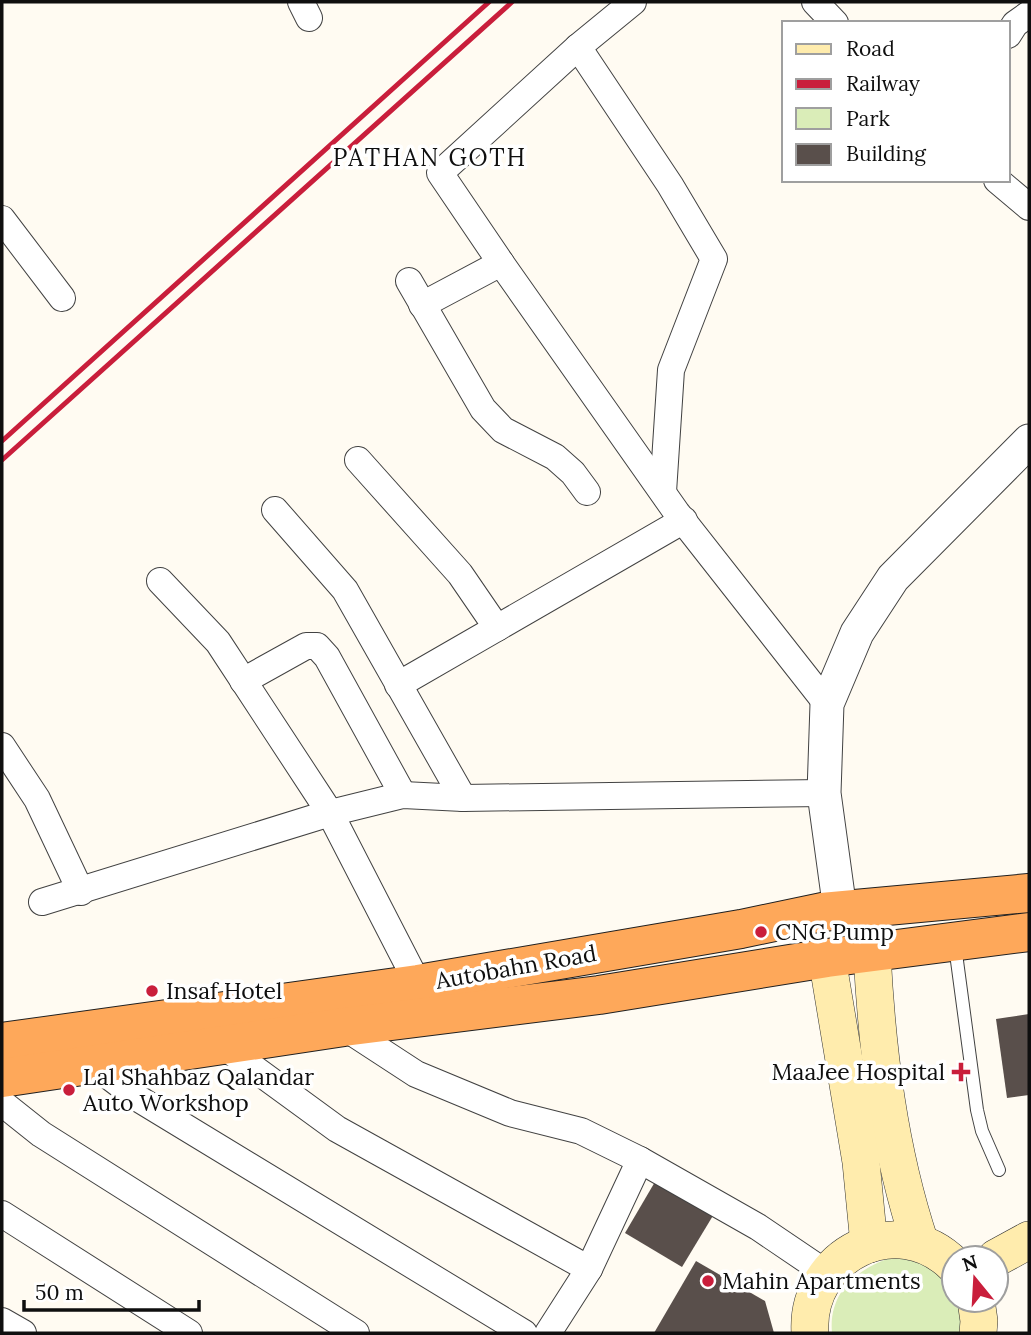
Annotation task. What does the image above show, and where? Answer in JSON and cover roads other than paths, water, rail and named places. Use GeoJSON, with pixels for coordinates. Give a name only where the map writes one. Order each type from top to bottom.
{"type":"FeatureCollection","features":[{"type":"Feature","properties":{"kind":"highway","name":"Autobahn Road"},"geometry":{"type":"LineString","coordinates":[[2,1042],[418,984],[741,929],[840,909],[1029,892]]}},
{"type":"Feature","properties":{"kind":"highway","name":"Autobahn Road"},"geometry":{"type":"LineString","coordinates":[[2,1078],[344,1027],[599,995],[827,958],[1029,932]]}},
{"type":"Feature","properties":{"kind":"main road"},"geometry":{"type":"LineString","coordinates":[[872,953],[875,1012],[896,1162],[920,1243]]}},
{"type":"Feature","properties":{"kind":"main road"},"geometry":{"type":"LineString","coordinates":[[827,958],[861,1162],[869,1244]]}},
{"type":"Feature","properties":{"kind":"main road"},"geometry":{"type":"LineString","coordinates":[[810,1333],[809,1318],[815,1295],[826,1273],[853,1250],[894,1240],[920,1243],[940,1253]]}},
{"type":"Feature","properties":{"kind":"main road"},"geometry":{"type":"LineString","coordinates":[[1010,1250],[1029,1240]]}},
{"type":"Feature","properties":{"kind":"main road"},"geometry":{"type":"LineString","coordinates":[[978,1314],[978,1333]]}},
{"type":"Feature","properties":{"kind":"street"},"geometry":{"type":"LineString","coordinates":[[633,2],[578,47],[440,173],[663,492],[827,704]]}},
{"type":"Feature","properties":{"kind":"street"},"geometry":{"type":"LineString","coordinates":[[815,2],[833,21]]}},
{"type":"Feature","properties":{"kind":"street"},"geometry":{"type":"LineString","coordinates":[[1010,32],[1015,24],[1029,14]]}},
{"type":"Feature","properties":{"kind":"street"},"geometry":{"type":"LineString","coordinates":[[578,47],[670,185],[714,259],[671,370],[663,492]]}},
{"type":"Feature","properties":{"kind":"street"},"geometry":{"type":"LineString","coordinates":[[999,182],[1029,207]]}},
{"type":"Feature","properties":{"kind":"street"},"geometry":{"type":"LineString","coordinates":[[2,219],[62,298]]}},
{"type":"Feature","properties":{"kind":"street"},"geometry":{"type":"LineString","coordinates":[[422,305],[501,263]]}},
{"type":"Feature","properties":{"kind":"street"},"geometry":{"type":"LineString","coordinates":[[409,281],[483,409],[503,430],[555,457],[573,473],[587,492]]}},
{"type":"Feature","properties":{"kind":"street"},"geometry":{"type":"LineString","coordinates":[[840,909],[824,793],[827,704],[857,634],[893,578],[1029,441]]}},
{"type":"Feature","properties":{"kind":"street"},"geometry":{"type":"LineString","coordinates":[[358,460],[460,574],[497,628]]}},
{"type":"Feature","properties":{"kind":"street"},"geometry":{"type":"LineString","coordinates":[[275,510],[345,590],[463,798]]}},
{"type":"Feature","properties":{"kind":"street"},"geometry":{"type":"LineString","coordinates":[[398,685],[684,520]]}},
{"type":"Feature","properties":{"kind":"street"},"geometry":{"type":"LineString","coordinates":[[160,582],[218,642],[330,813],[418,984]]}},
{"type":"Feature","properties":{"kind":"street"},"geometry":{"type":"LineString","coordinates":[[243,681],[306,646],[317,646],[327,657],[403,795]]}},
{"type":"Feature","properties":{"kind":"street"},"geometry":{"type":"LineString","coordinates":[[2,746],[37,800],[81,892]]}},
{"type":"Feature","properties":{"kind":"street"},"geometry":{"type":"LineString","coordinates":[[42,902],[330,813],[403,795],[463,798],[824,793]]}},
{"type":"Feature","properties":{"kind":"street"},"geometry":{"type":"LineString","coordinates":[[344,1027],[416,1074],[510,1113],[581,1131],[640,1160],[758,1227],[826,1273]]}},
{"type":"Feature","properties":{"kind":"street"},"geometry":{"type":"LineString","coordinates":[[222,1045],[337,1129],[589,1269]]}},
{"type":"Feature","properties":{"kind":"street"},"geometry":{"type":"LineString","coordinates":[[94,1065],[139,1099],[524,1333]]}},
{"type":"Feature","properties":{"kind":"street"},"geometry":{"type":"LineString","coordinates":[[2,1103],[41,1134],[356,1333]]}},
{"type":"Feature","properties":{"kind":"street"},"geometry":{"type":"LineString","coordinates":[[548,1333],[589,1269],[640,1160]]}},
{"type":"Feature","properties":{"kind":"street"},"geometry":{"type":"LineString","coordinates":[[2,1214],[189,1333]]}},
{"type":"Feature","properties":{"kind":"street"},"geometry":{"type":"LineString","coordinates":[[2,1321],[23,1333]]}},
{"type":"Feature","properties":{"kind":"lane"},"geometry":{"type":"LineString","coordinates":[[954,942],[982,1131],[999,1170]]}},
{"type":"Feature","properties":{"kind":"railway"},"geometry":{"type":"LineString","coordinates":[[2,441],[489,2]]}},
{"type":"Feature","properties":{"kind":"railway"},"geometry":{"type":"LineString","coordinates":[[2,460],[512,2]]}},
{"type":"Feature","properties":{"kind":"place","name":"CNG Pump"},"geometry":{"type":"Point","coordinates":[761,932]}},
{"type":"Feature","properties":{"kind":"place","name":"Insaf Hotel"},"geometry":{"type":"Point","coordinates":[152,991]}},
{"type":"Feature","properties":{"kind":"place","name":"MaaJee Hospital"},"geometry":{"type":"Point","coordinates":[961,1072]}},
{"type":"Feature","properties":{"kind":"place","name":"Lal Shahbaz Qalandar Auto Workshop"},"geometry":{"type":"Point","coordinates":[69,1090]}},
{"type":"Feature","properties":{"kind":"place","name":"Mahin Apartments"},"geometry":{"type":"Point","coordinates":[708,1281]}},
{"type":"Feature","properties":{"kind":"district","name":"PATHAN GOTH"},"geometry":{"type":"Point","coordinates":[430,158]}}]}
